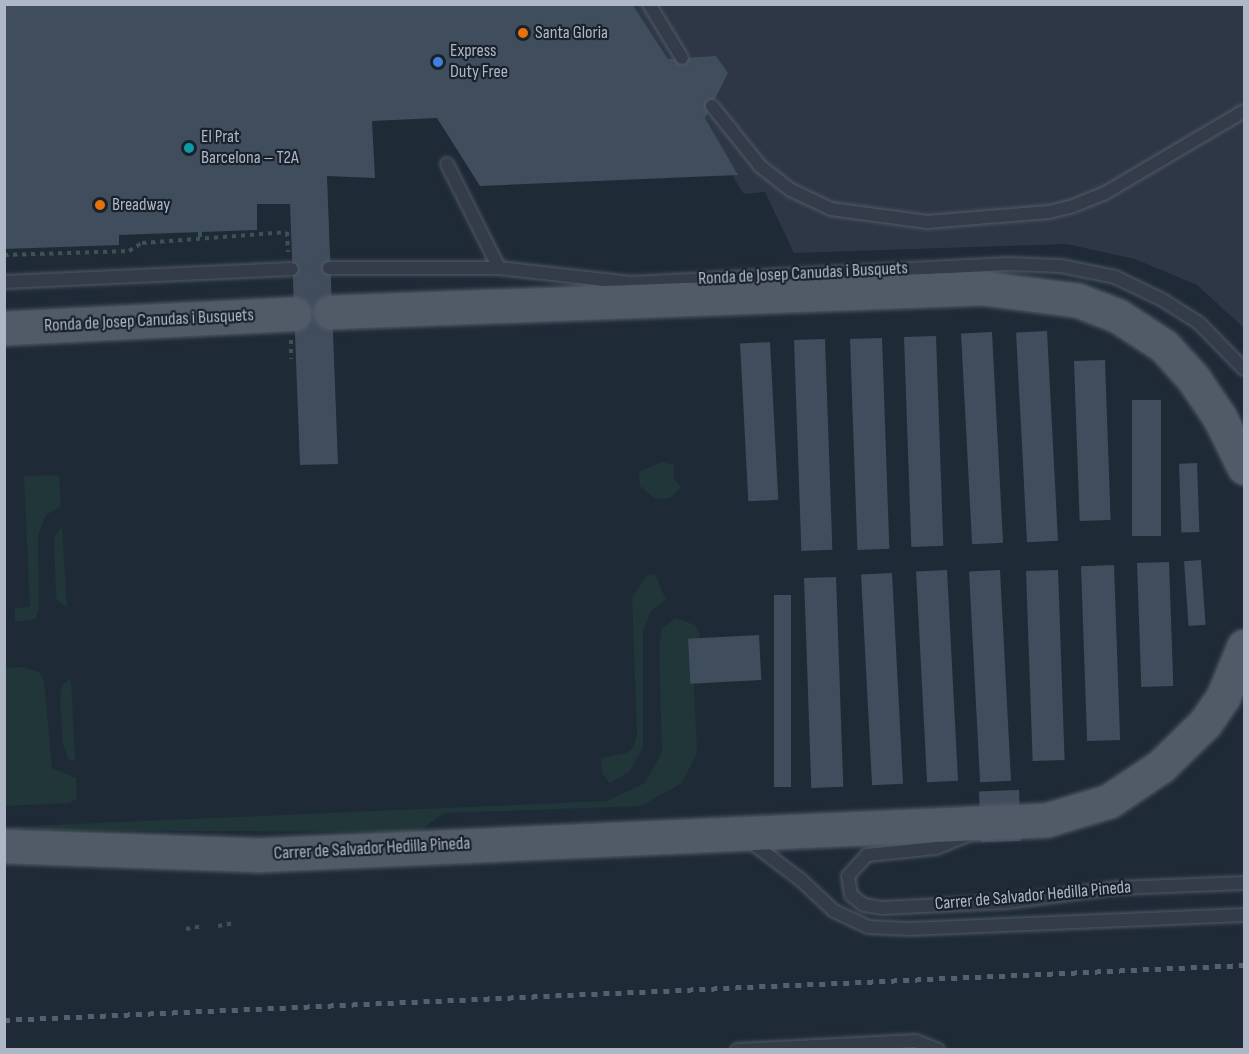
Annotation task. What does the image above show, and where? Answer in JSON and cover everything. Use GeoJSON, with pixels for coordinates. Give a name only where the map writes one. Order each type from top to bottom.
{"type":"FeatureCollection","features":[{"type":"Feature","properties":{"kind":"main road","name":"Ronda de Josep Canudas i Busquets"},"geometry":{"type":"LineString","coordinates":[[331,312],[971,289],[1033,292],[1077,300],[1118,316],[1164,346],[1193,378],[1220,418],[1245,467]]}},
{"type":"Feature","properties":{"kind":"main road","name":"Ronda de Josep Canudas i Busquets"},"geometry":{"type":"LineString","coordinates":[[4,328],[294,314]]}},
{"type":"Feature","properties":{"kind":"main road"},"geometry":{"type":"LineString","coordinates":[[987,824],[1046,820],[1080,811],[1109,801],[1137,784],[1205,723],[1223,697],[1245,646]]}},
{"type":"Feature","properties":{"kind":"main road","name":"Carrer de Salvador Hedilla Pineda"},"geometry":{"type":"LineString","coordinates":[[4,846],[256,855],[566,838],[740,835],[987,824]]}},
{"type":"Feature","properties":{"kind":"lane"},"geometry":{"type":"LineString","coordinates":[[649,4],[682,58]]}},
{"type":"Feature","properties":{"kind":"lane"},"geometry":{"type":"LineString","coordinates":[[712,106],[760,166],[791,190],[831,209],[927,222],[1049,212],[1073,206],[1105,193],[1245,111]]}},
{"type":"Feature","properties":{"kind":"lane"},"geometry":{"type":"LineString","coordinates":[[447,164],[499,268]]}},
{"type":"Feature","properties":{"kind":"lane","name":"Ronda de Josep Canudas i Busquets"},"geometry":{"type":"LineString","coordinates":[[329,268],[499,268],[631,283],[1008,264],[1061,266],[1115,278],[1161,299],[1198,323],[1245,369]]}},
{"type":"Feature","properties":{"kind":"lane"},"geometry":{"type":"LineString","coordinates":[[4,282],[292,269]]}},
{"type":"Feature","properties":{"kind":"lane","name":"Carrer de Salvador Hedilla Pineda"},"geometry":{"type":"LineString","coordinates":[[987,824],[950,844],[867,855],[849,876],[851,895],[864,905],[882,908],[1006,902],[1117,888],[1245,883]]}},
{"type":"Feature","properties":{"kind":"lane","name":"Carrer de Salvador Hedilla Pineda"},"geometry":{"type":"LineString","coordinates":[[740,835],[774,857],[834,911],[869,927],[1245,915]]}},
{"type":"Feature","properties":{"kind":"lane"},"geometry":{"type":"LineString","coordinates":[[739,1050],[916,1041],[938,1050]]}},
{"type":"Feature","properties":{"kind":"path"},"geometry":{"type":"LineString","coordinates":[[200,232],[200,240]]}},
{"type":"Feature","properties":{"kind":"path"},"geometry":{"type":"LineString","coordinates":[[218,926],[234,923]]}},
{"type":"Feature","properties":{"kind":"path"},"geometry":{"type":"LineString","coordinates":[[186,929],[203,926]]}},
{"type":"Feature","properties":{"kind":"shaded area"},"geometry":{"type":"Polygon","coordinates":[[[625,5],[1244,5],[1244,328],[1197,285],[1135,259],[1066,244],[794,253],[765,192],[744,194],[625,5]]]}},
{"type":"Feature","properties":{"kind":"green space"},"geometry":{"type":"Polygon","coordinates":[[[661,462],[674,465],[674,479],[681,487],[670,498],[655,499],[640,486],[639,472],[661,462]]]}},
{"type":"Feature","properties":{"kind":"green space"},"geometry":{"type":"Polygon","coordinates":[[[59,475],[61,506],[46,515],[38,535],[39,610],[35,619],[15,622],[15,608],[30,607],[24,476],[59,475]]]}},
{"type":"Feature","properties":{"kind":"green space"},"geometry":{"type":"Polygon","coordinates":[[[62,526],[67,608],[57,600],[56,593],[54,538],[62,526]]]}},
{"type":"Feature","properties":{"kind":"green space"},"geometry":{"type":"Polygon","coordinates":[[[655,574],[666,600],[651,611],[643,631],[643,748],[629,772],[610,783],[602,774],[601,758],[626,753],[633,748],[637,735],[632,598],[646,576],[655,574]]]}},
{"type":"Feature","properties":{"kind":"green space"},"geometry":{"type":"Polygon","coordinates":[[[676,618],[695,625],[699,632],[701,645],[692,645],[697,753],[682,783],[641,806],[443,813],[419,832],[5,830],[4,827],[607,801],[645,783],[662,752],[659,647],[662,628],[676,618]]]}},
{"type":"Feature","properties":{"kind":"green space"},"geometry":{"type":"Polygon","coordinates":[[[24,667],[40,673],[44,681],[52,768],[76,778],[77,799],[69,803],[5,806],[5,668],[24,667]]]}},
{"type":"Feature","properties":{"kind":"green space"},"geometry":{"type":"Polygon","coordinates":[[[71,678],[75,761],[69,760],[63,745],[60,696],[62,685],[71,678]]]}},
{"type":"Feature","properties":{"kind":"building","name":"El Prat Barcelona – T2A"},"geometry":{"type":"Polygon","coordinates":[[[4,4],[632,4],[668,59],[716,56],[728,73],[705,118],[738,175],[480,186],[437,118],[372,121],[375,178],[327,176],[338,464],[300,465],[290,204],[257,204],[257,230],[119,235],[119,245],[4,249],[4,4]]]}},
{"type":"Feature","properties":{"kind":"building"},"geometry":{"type":"Polygon","coordinates":[[[1047,331],[1058,541],[1027,542],[1016,333],[1047,331]]]}},
{"type":"Feature","properties":{"kind":"building"},"geometry":{"type":"Polygon","coordinates":[[[992,332],[1003,543],[972,544],[961,334],[992,332]]]}},
{"type":"Feature","properties":{"kind":"building"},"geometry":{"type":"Polygon","coordinates":[[[936,336],[943,546],[911,547],[904,337],[936,336]]]}},
{"type":"Feature","properties":{"kind":"building"},"geometry":{"type":"Polygon","coordinates":[[[882,338],[889,549],[857,550],[850,339],[882,338]]]}},
{"type":"Feature","properties":{"kind":"building"},"geometry":{"type":"Polygon","coordinates":[[[825,339],[832,550],[801,551],[794,340],[825,339]]]}},
{"type":"Feature","properties":{"kind":"building"},"geometry":{"type":"Polygon","coordinates":[[[770,342],[778,500],[748,501],[740,344],[770,342]]]}},
{"type":"Feature","properties":{"kind":"building"},"geometry":{"type":"Polygon","coordinates":[[[1105,360],[1111,520],[1080,521],[1074,361],[1105,360]]]}},
{"type":"Feature","properties":{"kind":"building"},"geometry":{"type":"Polygon","coordinates":[[[1132,400],[1161,400],[1161,536],[1132,536],[1132,400]]]}},
{"type":"Feature","properties":{"kind":"building"},"geometry":{"type":"Polygon","coordinates":[[[1197,463],[1199,532],[1181,533],[1179,464],[1197,463]]]}},
{"type":"Feature","properties":{"kind":"building"},"geometry":{"type":"Polygon","coordinates":[[[1201,560],[1206,625],[1189,626],[1184,561],[1201,560]]]}},
{"type":"Feature","properties":{"kind":"building"},"geometry":{"type":"Polygon","coordinates":[[[1169,562],[1173,686],[1141,687],[1137,563],[1169,562]]]}},
{"type":"Feature","properties":{"kind":"building"},"geometry":{"type":"Polygon","coordinates":[[[1114,565],[1120,740],[1087,741],[1081,566],[1114,565]]]}},
{"type":"Feature","properties":{"kind":"building"},"geometry":{"type":"Polygon","coordinates":[[[947,570],[958,781],[927,782],[916,572],[947,570]]]}},
{"type":"Feature","properties":{"kind":"building"},"geometry":{"type":"Polygon","coordinates":[[[1000,570],[1011,781],[980,782],[969,572],[1000,570]]]}},
{"type":"Feature","properties":{"kind":"building"},"geometry":{"type":"Polygon","coordinates":[[[1058,570],[1065,760],[1033,761],[1026,571],[1058,570]]]}},
{"type":"Feature","properties":{"kind":"building"},"geometry":{"type":"Polygon","coordinates":[[[892,573],[903,784],[872,785],[861,575],[892,573]]]}},
{"type":"Feature","properties":{"kind":"building"},"geometry":{"type":"Polygon","coordinates":[[[836,577],[843,787],[811,788],[804,578],[836,577]]]}},
{"type":"Feature","properties":{"kind":"building"},"geometry":{"type":"Polygon","coordinates":[[[774,595],[791,595],[791,787],[774,787],[774,595]]]}},
{"type":"Feature","properties":{"kind":"building"},"geometry":{"type":"Polygon","coordinates":[[[759,635],[761,680],[690,684],[688,639],[759,635]]]}},
{"type":"Feature","properties":{"kind":"building"},"geometry":{"type":"Polygon","coordinates":[[[1019,790],[1021,841],[981,842],[979,791],[1019,790]]]}},
{"type":"Feature","properties":{"kind":"railway"},"geometry":{"type":"LineString","coordinates":[[4,1020],[1244,965]]}},
{"type":"Feature","properties":{"kind":"place","name":"Santa Gloria"},"geometry":{"type":"Point","coordinates":[523,33]}},
{"type":"Feature","properties":{"kind":"place","name":"Express Duty Free"},"geometry":{"type":"Point","coordinates":[438,62]}},
{"type":"Feature","properties":{"kind":"place","name":"El Prat Barcelona – T2A"},"geometry":{"type":"Point","coordinates":[189,148]}},
{"type":"Feature","properties":{"kind":"place","name":"Breadway"},"geometry":{"type":"Point","coordinates":[100,205]}}]}
